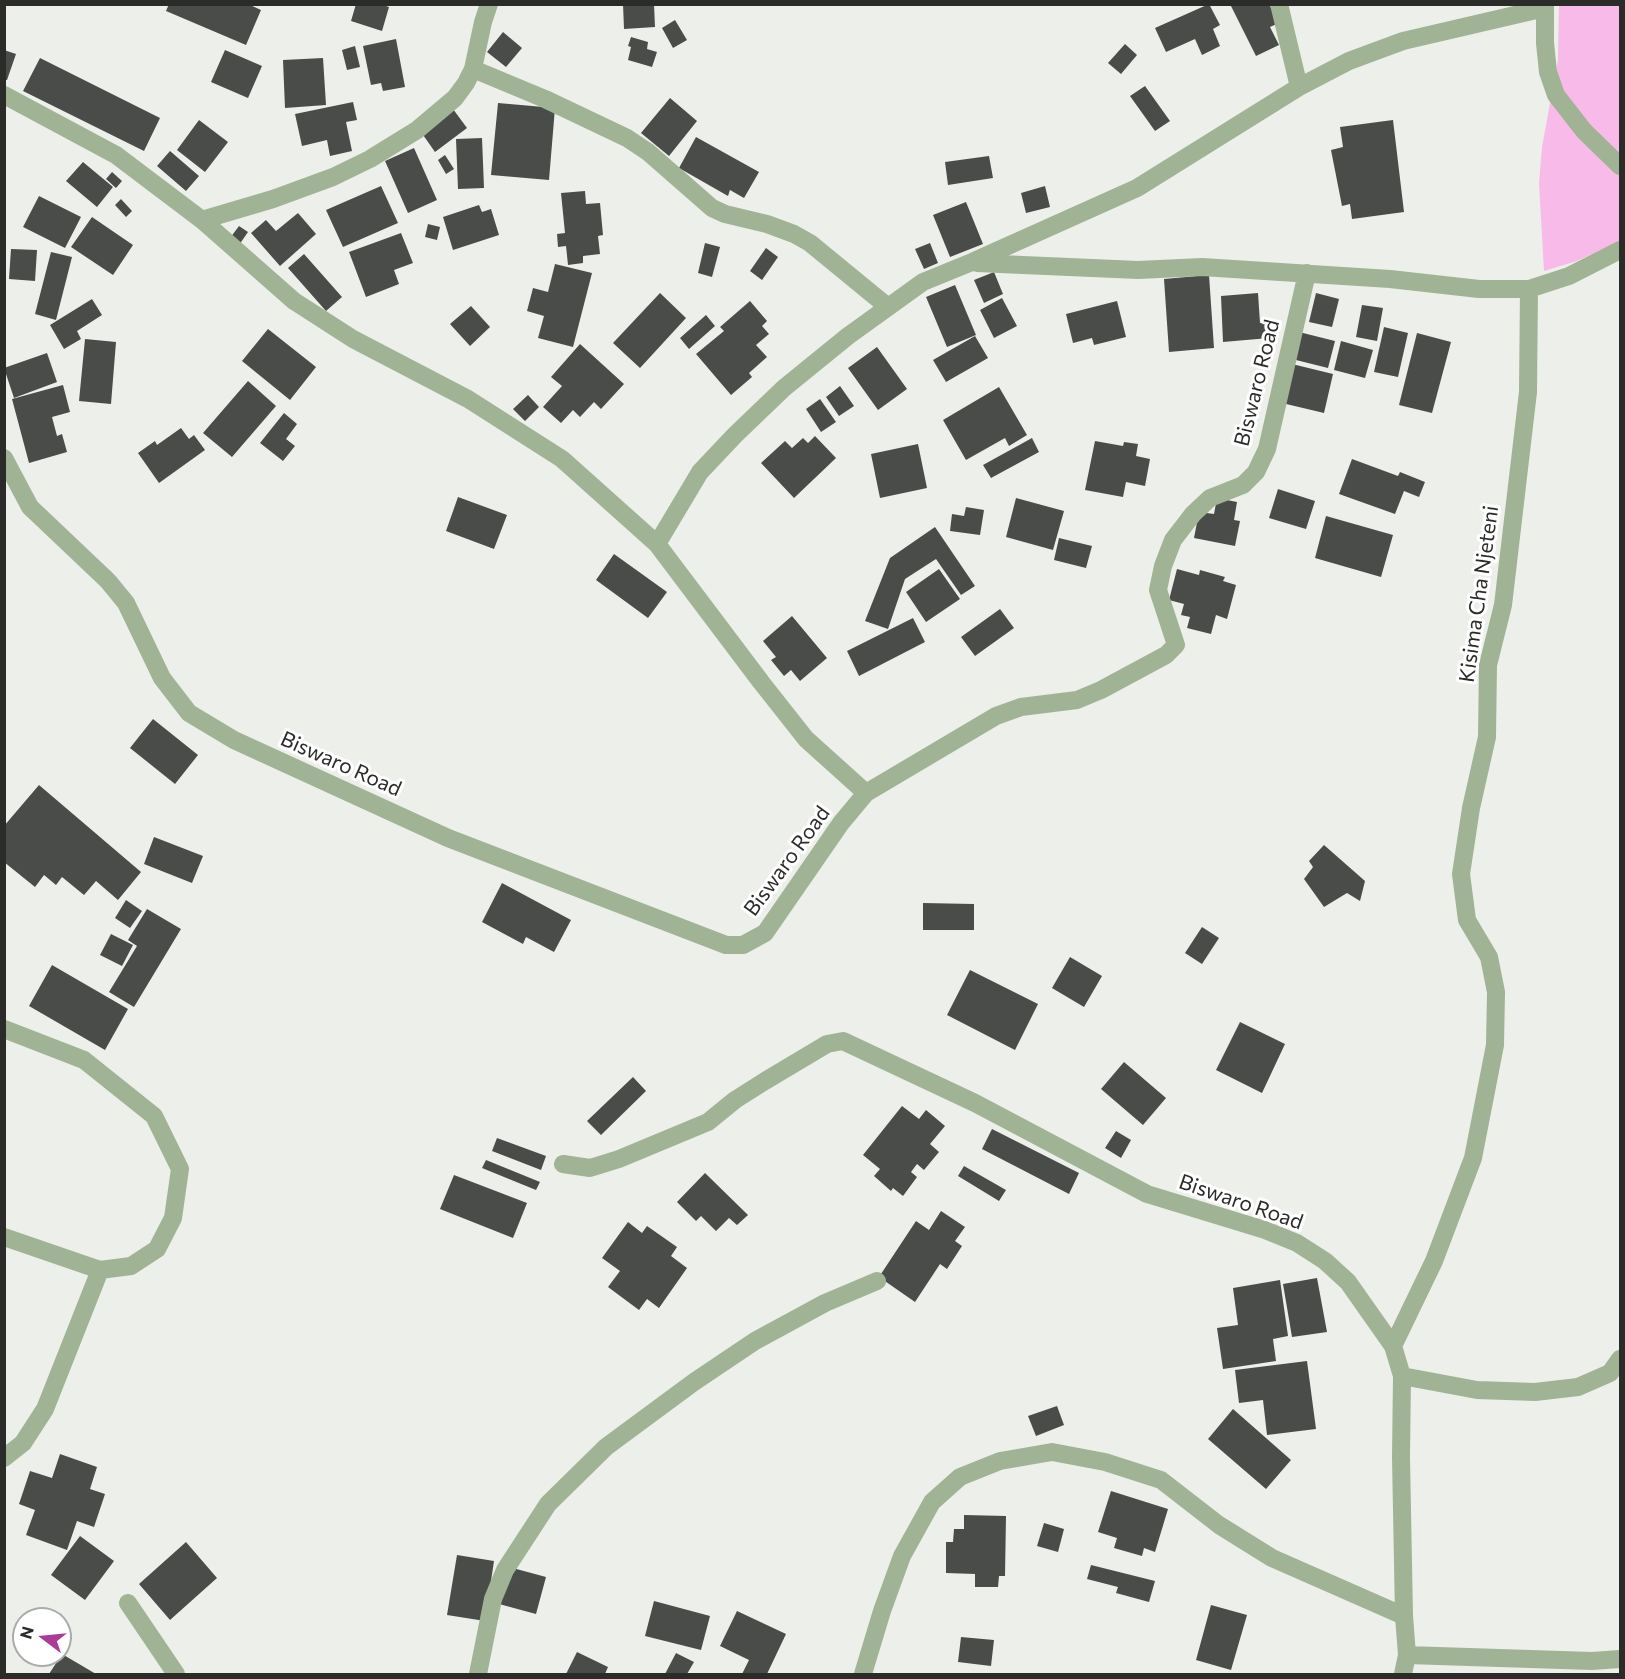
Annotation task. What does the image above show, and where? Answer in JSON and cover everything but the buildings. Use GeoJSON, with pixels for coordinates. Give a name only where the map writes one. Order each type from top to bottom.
{"type":"FeatureCollection","features":[{"type":"Feature","properties":{"kind":"street"},"geometry":{"type":"LineString","coordinates":[[202,220],[323,181],[370,159],[417,130],[455,98],[466,83],[473,69],[489,4]]}},
{"type":"Feature","properties":{"kind":"street"},"geometry":{"type":"LineString","coordinates":[[1279,4],[1299,87]]}},
{"type":"Feature","properties":{"kind":"street"},"geometry":{"type":"LineString","coordinates":[[657,544],[700,472],[735,435],[784,388],[848,336],[923,282],[1137,188],[1299,87],[1349,61],[1403,41],[1545,6],[1548,72],[1556,94],[1584,131],[1620,166]]}},
{"type":"Feature","properties":{"kind":"street"},"geometry":{"type":"LineString","coordinates":[[473,69],[545,99],[627,138],[648,152],[712,208],[725,214],[767,224],[810,243],[888,307]]}},
{"type":"Feature","properties":{"kind":"street"},"geometry":{"type":"LineString","coordinates":[[4,94],[116,155],[202,220],[294,301],[353,339],[468,399],[562,459],[657,544],[806,739],[866,793]]}},
{"type":"Feature","properties":{"kind":"street"},"geometry":{"type":"LineString","coordinates":[[972,262],[1138,270],[1202,267],[1390,279],[1479,289],[1529,289],[1569,276],[1620,250]]}},
{"type":"Feature","properties":{"kind":"street","name":"Biswaro Road"},"geometry":{"type":"LineString","coordinates":[[4,458],[30,507],[108,581],[126,603],[162,678],[189,713],[234,740],[448,838],[726,945],[743,945],[765,933],[841,823],[866,793],[996,716],[1021,707],[1077,700],[1101,690],[1166,655],[1176,645],[1158,590],[1163,566],[1173,540],[1193,514],[1210,498],[1244,485],[1256,472],[1266,449],[1307,273]]}},
{"type":"Feature","properties":{"kind":"street","name":"Kisima Cha Njeteni"},"geometry":{"type":"LineString","coordinates":[[1393,1346],[1434,1262],[1473,1158],[1495,1045],[1496,992],[1494,980],[1489,957],[1467,920],[1461,874],[1487,737],[1488,665],[1503,605],[1528,392],[1529,289]]}},
{"type":"Feature","properties":{"kind":"street"},"geometry":{"type":"LineString","coordinates":[[4,1029],[84,1060],[146,1109],[154,1116],[180,1169],[173,1218],[157,1249],[131,1266],[100,1270],[4,1237]]}},
{"type":"Feature","properties":{"kind":"street","name":"Biswaro Road"},"geometry":{"type":"LineString","coordinates":[[563,1164],[590,1168],[619,1159],[708,1122],[735,1100],[765,1081],[827,1044],[843,1041],[975,1103],[1147,1194],[1264,1230],[1297,1243],[1325,1261],[1348,1282],[1393,1346],[1402,1376],[1401,1457],[1404,1616],[1407,1655],[1402,1674]]}},
{"type":"Feature","properties":{"kind":"street"},"geometry":{"type":"LineString","coordinates":[[4,1458],[23,1443],[45,1409],[100,1270]]}},
{"type":"Feature","properties":{"kind":"street"},"geometry":{"type":"LineString","coordinates":[[478,1674],[493,1599],[505,1570],[548,1504],[556,1496],[606,1447],[755,1341],[815,1308],[877,1281]]}},
{"type":"Feature","properties":{"kind":"street"},"geometry":{"type":"LineString","coordinates":[[1402,1376],[1477,1390],[1535,1392],[1578,1387],[1610,1373],[1620,1359]]}},
{"type":"Feature","properties":{"kind":"street"},"geometry":{"type":"LineString","coordinates":[[863,1674],[902,1556],[932,1502],[960,1477],[1000,1461],[1052,1452],[1105,1462],[1161,1480],[1219,1525],[1272,1558],[1404,1616]]}},
{"type":"Feature","properties":{"kind":"street"},"geometry":{"type":"LineString","coordinates":[[128,1603],[176,1674]]}},
{"type":"Feature","properties":{"kind":"street"},"geometry":{"type":"LineString","coordinates":[[1407,1655],[1592,1661],[1620,1659]]}},
{"type":"Feature","properties":{"kind":"shaded area"},"geometry":{"type":"Polygon","coordinates":[[[1559,5],[1620,5],[1620,241],[1577,261],[1544,271],[1539,183],[1542,147],[1558,60],[1559,5]]]}}]}
